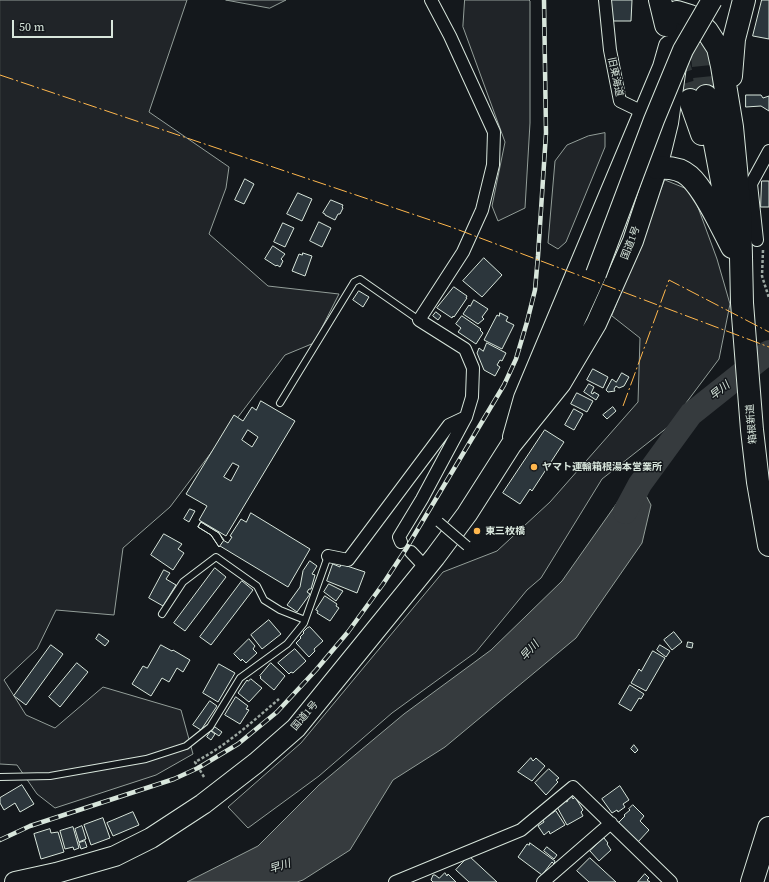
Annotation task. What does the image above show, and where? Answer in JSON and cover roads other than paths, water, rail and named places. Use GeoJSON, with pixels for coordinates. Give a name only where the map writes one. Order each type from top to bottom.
{"type":"FeatureCollection","features":[{"type":"Feature","properties":{"kind":"highway"},"geometry":{"type":"LineString","coordinates":[[660,0],[674,13],[690,16],[696,20],[707,31],[718,48],[732,127],[740,211],[742,303]]}},
{"type":"Feature","properties":{"kind":"highway"},"geometry":{"type":"LineString","coordinates":[[510,445],[542,386],[596,274],[654,120],[683,50],[712,0]]}},
{"type":"Feature","properties":{"kind":"highway"},"geometry":{"type":"LineString","coordinates":[[732,127],[731,67],[734,39],[744,0]]}},
{"type":"Feature","properties":{"kind":"highway","name":"国道1号"},"geometry":{"type":"LineString","coordinates":[[510,445],[524,398],[663,67],[674,13]]}},
{"type":"Feature","properties":{"kind":"highway","name":"国道1号"},"geometry":{"type":"LineString","coordinates":[[15,882],[56,873],[115,856],[151,838],[203,804],[260,759],[296,728],[426,568],[467,514],[510,445],[561,383],[596,324],[633,241],[657,168],[668,123],[678,52],[674,13]]}},
{"type":"Feature","properties":{"kind":"highway"},"geometry":{"type":"LineString","coordinates":[[698,98],[727,205],[732,247],[742,303]]}},
{"type":"Feature","properties":{"kind":"highway"},"geometry":{"type":"LineString","coordinates":[[657,168],[667,167],[677,169],[689,175],[698,186],[714,212],[732,247]]}},
{"type":"Feature","properties":{"kind":"highway","name":"箱根新道"},"geometry":{"type":"LineString","coordinates":[[742,303],[752,430],[758,482],[769,545]]}},
{"type":"Feature","properties":{"kind":"highway"},"geometry":{"type":"LineString","coordinates":[[752,882],[769,828]]}},
{"type":"Feature","properties":{"kind":"street"},"geometry":{"type":"LineString","coordinates":[[401,542],[399,537],[422,499],[466,417],[472,397],[473,368],[465,349],[419,320],[463,252],[482,210],[493,165],[494,132],[450,36],[431,0]]}},
{"type":"Feature","properties":{"kind":"street","name":"旧東海道"},"geometry":{"type":"LineString","coordinates":[[604,0],[610,50],[620,102],[668,123]]}},
{"type":"Feature","properties":{"kind":"street"},"geometry":{"type":"LineString","coordinates":[[757,240],[751,184],[769,151]]}},
{"type":"Feature","properties":{"kind":"street"},"geometry":{"type":"LineString","coordinates":[[328,556],[348,560],[449,425],[466,417]]}},
{"type":"Feature","properties":{"kind":"street"},"geometry":{"type":"LineString","coordinates":[[439,522],[467,546]]}},
{"type":"Feature","properties":{"kind":"street"},"geometry":{"type":"LineString","coordinates":[[411,552],[426,568]]}},
{"type":"Feature","properties":{"kind":"street"},"geometry":{"type":"LineString","coordinates":[[395,882],[521,830],[573,787],[671,882]]}},
{"type":"Feature","properties":{"kind":"street"},"geometry":{"type":"LineString","coordinates":[[543,882],[611,823]]}},
{"type":"Feature","properties":{"kind":"lane"},"geometry":{"type":"LineString","coordinates":[[280,403],[354,282],[360,279],[419,320]]}},
{"type":"Feature","properties":{"kind":"lane"},"geometry":{"type":"LineString","coordinates":[[0,777],[50,776],[146,759],[186,746],[210,727],[240,678],[287,644],[305,620],[328,556]]}},
{"type":"Feature","properties":{"kind":"lane"},"geometry":{"type":"LineString","coordinates":[[162,614],[183,582],[216,557],[257,586],[264,600],[280,610],[305,620]]}},
{"type":"Feature","properties":{"kind":"water"},"geometry":{"type":"Polygon","coordinates":[[[640,484],[651,505],[642,543],[576,638],[445,747],[393,780],[350,850],[303,880],[297,882],[187,882],[258,846],[319,785],[404,714],[491,650],[562,581],[624,493],[640,484]]]}},
{"type":"Feature","properties":{"kind":"waterway","name":"早川"},"geometry":{"type":"LineString","coordinates":[[625,512],[640,484],[691,414],[769,352]]}},
{"type":"Feature","properties":{"kind":"tunnel"},"geometry":{"type":"LineString","coordinates":[[702,11],[701,46],[706,96]]}},
{"type":"Feature","properties":{"kind":"tunnel"},"geometry":{"type":"LineString","coordinates":[[675,52],[690,100]]}},
{"type":"Feature","properties":{"kind":"railway"},"geometry":{"type":"LineString","coordinates":[[0,840],[30,826],[174,779],[198,768],[238,744],[277,712],[316,670],[348,632],[406,549],[504,385],[516,359],[527,322],[535,290],[546,133],[544,0]]}},
{"type":"Feature","properties":{"kind":"place","name":"ヤマト運輸箱根湯本営業所"},"geometry":{"type":"Point","coordinates":[534,467]}},
{"type":"Feature","properties":{"kind":"place","name":"東三枚橋"},"geometry":{"type":"Point","coordinates":[477,531]}}]}
